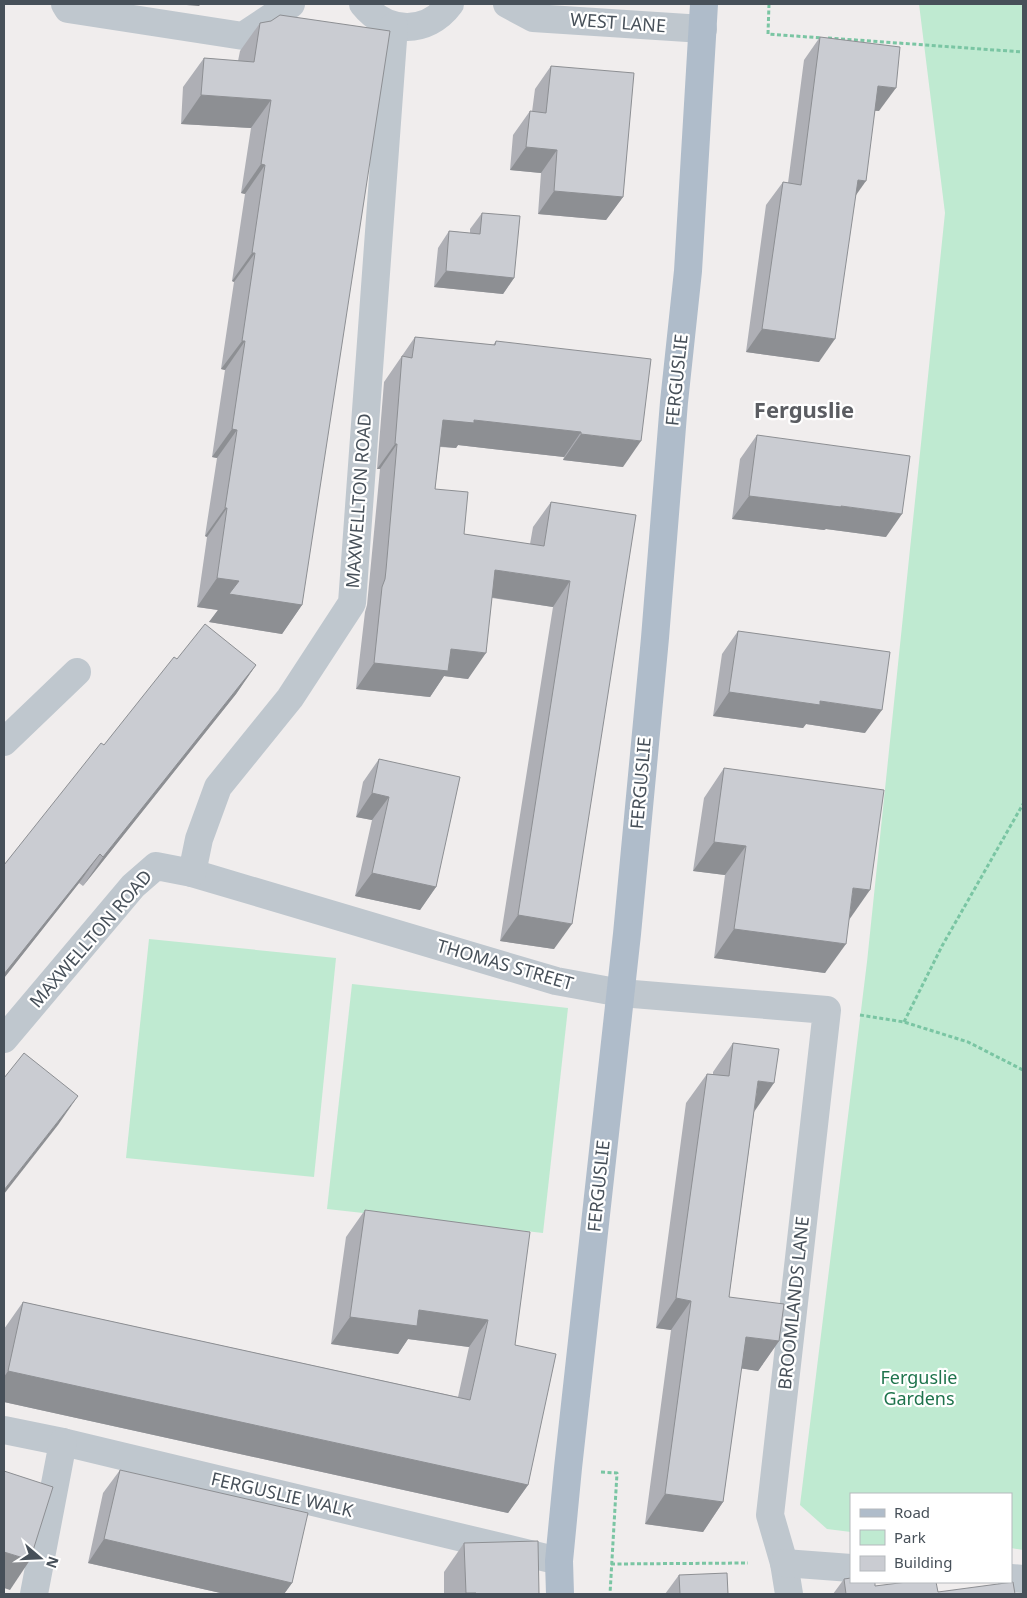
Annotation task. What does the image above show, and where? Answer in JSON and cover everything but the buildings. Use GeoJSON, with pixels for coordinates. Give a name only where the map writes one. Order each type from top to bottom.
{"type":"FeatureCollection","features":[{"type":"Feature","properties":{"kind":"main road","name":"FERGUSLIE"},"geometry":{"type":"LineString","coordinates":[[560,1594],[559,1561],[568,1468],[621,993],[654,648],[674,402],[688,270],[703,16]]}},
{"type":"Feature","properties":{"kind":"street"},"geometry":{"type":"LineString","coordinates":[[64,4],[68,9],[243,36],[291,4]]}},
{"type":"Feature","properties":{"kind":"street"},"geometry":{"type":"LineString","coordinates":[[363,4],[377,18],[394,26],[409,27],[428,23],[443,13],[450,4]]}},
{"type":"Feature","properties":{"kind":"street","name":"WEST LANE"},"geometry":{"type":"LineString","coordinates":[[507,4],[533,18],[703,16]]}},
{"type":"Feature","properties":{"kind":"street","name":"MAXWELLTON ROAD"},"geometry":{"type":"LineString","coordinates":[[4,1039],[133,886],[156,866],[192,873],[199,839],[218,787],[290,698],[352,603],[394,26]]}},
{"type":"Feature","properties":{"kind":"street"},"geometry":{"type":"LineString","coordinates":[[4,742],[77,672]]}},
{"type":"Feature","properties":{"kind":"street","name":"THOMAS STREET"},"geometry":{"type":"LineString","coordinates":[[192,873],[556,981],[621,993],[827,1010]]}},
{"type":"Feature","properties":{"kind":"street","name":"BROOMLANDS LANE"},"geometry":{"type":"LineString","coordinates":[[789,1594],[784,1563],[770,1515],[827,1010]]}},
{"type":"Feature","properties":{"kind":"street","name":"FERGUSLIE WALK"},"geometry":{"type":"LineString","coordinates":[[4,1430],[63,1442],[559,1561]]}},
{"type":"Feature","properties":{"kind":"street"},"geometry":{"type":"LineString","coordinates":[[34,1594],[63,1442]]}},
{"type":"Feature","properties":{"kind":"street"},"geometry":{"type":"LineString","coordinates":[[784,1563],[850,1568]]}},
{"type":"Feature","properties":{"kind":"path"},"geometry":{"type":"LineString","coordinates":[[769,4],[768,34],[1023,52]]}},
{"type":"Feature","properties":{"kind":"path"},"geometry":{"type":"LineString","coordinates":[[904,1022],[942,946],[1023,804]]}},
{"type":"Feature","properties":{"kind":"path"},"geometry":{"type":"LineString","coordinates":[[827,1010],[904,1022],[968,1042],[1023,1070]]}},
{"type":"Feature","properties":{"kind":"path"},"geometry":{"type":"LineString","coordinates":[[568,1468],[617,1473],[610,1594]]}},
{"type":"Feature","properties":{"kind":"path"},"geometry":{"type":"LineString","coordinates":[[611,1564],[784,1563]]}},
{"type":"Feature","properties":{"kind":"green space","name":"Ferguslie Gardens"},"geometry":{"type":"Polygon","coordinates":[[[919,4],[1023,4],[1023,1550],[1012,1548],[1012,1493],[850,1493],[850,1532],[827,1529],[800,1505],[867,962],[945,213],[919,4]]]}},
{"type":"Feature","properties":{"kind":"green space"},"geometry":{"type":"Polygon","coordinates":[[[149,939],[336,958],[314,1177],[126,1158],[149,939]]]}},
{"type":"Feature","properties":{"kind":"green space"},"geometry":{"type":"Polygon","coordinates":[[[352,984],[568,1008],[543,1233],[327,1209],[352,984]]]}},
{"type":"Feature","properties":{"kind":"district","name":"Ferguslie"},"geometry":{"type":"Point","coordinates":[804,410]}}]}
